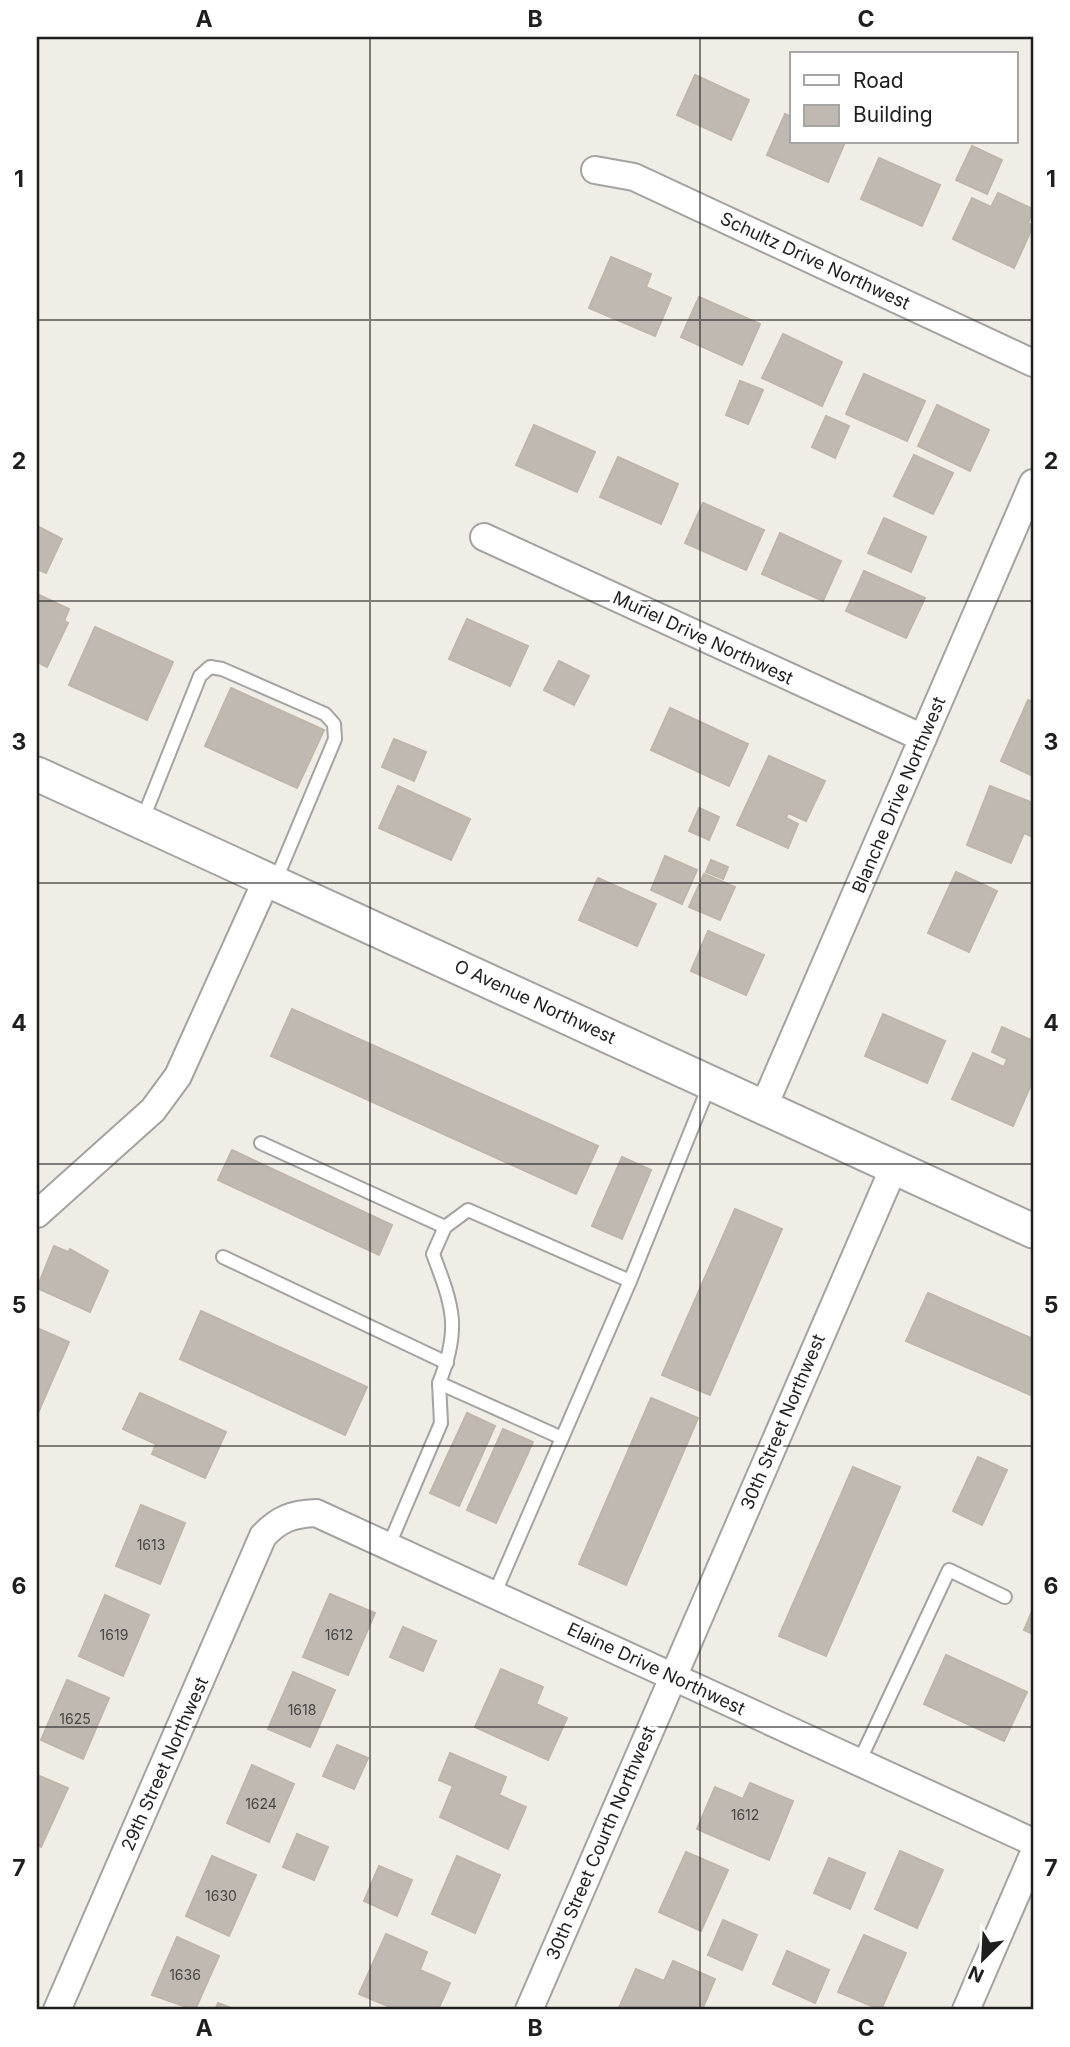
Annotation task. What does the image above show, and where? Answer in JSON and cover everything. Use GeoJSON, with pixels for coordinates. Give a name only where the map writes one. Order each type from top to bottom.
{"type":"FeatureCollection","features":[{"type":"Feature","properties":{"kind":"street","name":"Schultz Drive Northwest"},"geometry":{"type":"LineString","coordinates":[[594,170],[634,177],[1033,363]]}},
{"type":"Feature","properties":{"kind":"street","name":"Blanche Drive Northwest"},"geometry":{"type":"LineString","coordinates":[[764,1107],[1033,483]]}},
{"type":"Feature","properties":{"kind":"street","name":"Muriel Drive Northwest"},"geometry":{"type":"LineString","coordinates":[[484,537],[923,738]]}},
{"type":"Feature","properties":{"kind":"street","name":"O Avenue Northwest"},"geometry":{"type":"LineString","coordinates":[[37,775],[1033,1231]]}},
{"type":"Feature","properties":{"kind":"street"},"geometry":{"type":"LineString","coordinates":[[37,1214],[153,1110],[178,1076],[271,881]]}},
{"type":"Feature","properties":{"kind":"street","name":"30th Street Northwest"},"geometry":{"type":"LineString","coordinates":[[672,1676],[894,1167]]}},
{"type":"Feature","properties":{"kind":"street","name":"Elaine Drive Northwest"},"geometry":{"type":"LineString","coordinates":[[277,1521],[295,1514],[316,1513],[1033,1842]]}},
{"type":"Feature","properties":{"kind":"street","name":"29th Street Northwest"},"geometry":{"type":"LineString","coordinates":[[57,2010],[255,1553],[263,1536],[277,1521]]}},
{"type":"Feature","properties":{"kind":"street","name":"30th Street Courth Northwest"},"geometry":{"type":"LineString","coordinates":[[529,2010],[672,1676]]}},
{"type":"Feature","properties":{"kind":"street"},"geometry":{"type":"LineString","coordinates":[[966,2010],[1033,1855]]}},
{"type":"Feature","properties":{"kind":"lane"},"geometry":{"type":"LineString","coordinates":[[142,822],[200,676],[210,667],[222,669],[325,715],[334,724],[335,739],[271,881]]}},
{"type":"Feature","properties":{"kind":"lane"},"geometry":{"type":"LineString","coordinates":[[494,1595],[630,1282],[710,1082]]}},
{"type":"Feature","properties":{"kind":"lane"},"geometry":{"type":"LineString","coordinates":[[261,1143],[445,1227]]}},
{"type":"Feature","properties":{"kind":"lane"},"geometry":{"type":"LineString","coordinates":[[389,1545],[441,1423],[439,1383],[453,1345],[450,1300],[433,1254],[445,1227],[468,1210],[630,1282]]}},
{"type":"Feature","properties":{"kind":"lane"},"geometry":{"type":"LineString","coordinates":[[223,1257],[447,1363]]}},
{"type":"Feature","properties":{"kind":"lane"},"geometry":{"type":"LineString","coordinates":[[439,1383],[562,1438]]}},
{"type":"Feature","properties":{"kind":"lane"},"geometry":{"type":"LineString","coordinates":[[859,1762],[949,1570],[1005,1597]]}},
{"type":"Feature","properties":{"kind":"building"},"geometry":{"type":"Polygon","coordinates":[[[695,75],[749,100],[731,140],[677,115],[695,75]]]}},
{"type":"Feature","properties":{"kind":"building"},"geometry":{"type":"Polygon","coordinates":[[[785,114],[790,116],[790,144],[844,144],[828,182],[767,155],[785,114]]]}},
{"type":"Feature","properties":{"kind":"building"},"geometry":{"type":"Polygon","coordinates":[[[972,146],[1002,160],[987,194],[956,180],[972,146]]]}},
{"type":"Feature","properties":{"kind":"building"},"geometry":{"type":"Polygon","coordinates":[[[879,158],[940,185],[922,226],[861,199],[879,158]]]}},
{"type":"Feature","properties":{"kind":"building"},"geometry":{"type":"Polygon","coordinates":[[[998,193],[1033,209],[1028,223],[1033,226],[1014,268],[953,239],[972,198],[991,207],[998,193]]]}},
{"type":"Feature","properties":{"kind":"building"},"geometry":{"type":"Polygon","coordinates":[[[611,257],[651,274],[646,287],[671,298],[655,336],[589,308],[611,257]]]}},
{"type":"Feature","properties":{"kind":"building"},"geometry":{"type":"Polygon","coordinates":[[[699,297],[760,324],[742,365],[681,337],[699,297]]]}},
{"type":"Feature","properties":{"kind":"building"},"geometry":{"type":"Polygon","coordinates":[[[783,334],[842,362],[822,406],[762,378],[783,334]]]}},
{"type":"Feature","properties":{"kind":"building"},"geometry":{"type":"Polygon","coordinates":[[[864,374],[925,401],[907,441],[846,414],[864,374]]]}},
{"type":"Feature","properties":{"kind":"building"},"geometry":{"type":"Polygon","coordinates":[[[740,381],[763,390],[748,424],[726,415],[740,381]]]}},
{"type":"Feature","properties":{"kind":"building"},"geometry":{"type":"Polygon","coordinates":[[[937,405],[989,430],[970,471],[918,446],[937,405]]]}},
{"type":"Feature","properties":{"kind":"building"},"geometry":{"type":"Polygon","coordinates":[[[826,416],[849,426],[835,458],[812,447],[826,416]]]}},
{"type":"Feature","properties":{"kind":"building"},"geometry":{"type":"Polygon","coordinates":[[[534,425],[595,452],[577,492],[516,465],[534,425]]]}},
{"type":"Feature","properties":{"kind":"building"},"geometry":{"type":"Polygon","coordinates":[[[914,455],[953,473],[933,514],[894,496],[914,455]]]}},
{"type":"Feature","properties":{"kind":"building"},"geometry":{"type":"Polygon","coordinates":[[[618,457],[678,484],[661,524],[600,497],[618,457]]]}},
{"type":"Feature","properties":{"kind":"building"},"geometry":{"type":"Polygon","coordinates":[[[703,503],[764,530],[746,570],[685,543],[703,503]]]}},
{"type":"Feature","properties":{"kind":"building"},"geometry":{"type":"Polygon","coordinates":[[[884,518],[926,537],[911,572],[868,553],[884,518]]]}},
{"type":"Feature","properties":{"kind":"building"},"geometry":{"type":"Polygon","coordinates":[[[37,526],[62,539],[46,573],[37,569],[37,526]]]}},
{"type":"Feature","properties":{"kind":"building"},"geometry":{"type":"Polygon","coordinates":[[[780,533],[841,561],[823,601],[762,574],[780,533]]]}},
{"type":"Feature","properties":{"kind":"building"},"geometry":{"type":"Polygon","coordinates":[[[864,571],[925,598],[906,638],[846,611],[864,571]]]}},
{"type":"Feature","properties":{"kind":"building"},"geometry":{"type":"Polygon","coordinates":[[[37,594],[69,609],[64,621],[68,623],[47,667],[37,662],[37,594]]]}},
{"type":"Feature","properties":{"kind":"building"},"geometry":{"type":"Polygon","coordinates":[[[467,619],[528,646],[510,686],[449,659],[467,619]]]}},
{"type":"Feature","properties":{"kind":"building"},"geometry":{"type":"Polygon","coordinates":[[[95,627],[173,662],[147,720],[69,685],[95,627]]]}},
{"type":"Feature","properties":{"kind":"building"},"geometry":{"type":"Polygon","coordinates":[[[559,661],[589,676],[574,705],[544,690],[559,661]]]}},
{"type":"Feature","properties":{"kind":"building"},"geometry":{"type":"Polygon","coordinates":[[[231,688],[324,730],[297,788],[205,746],[231,688]]]}},
{"type":"Feature","properties":{"kind":"building"},"geometry":{"type":"Polygon","coordinates":[[[1028,700],[1033,702],[1033,776],[1001,761],[1028,700]]]}},
{"type":"Feature","properties":{"kind":"building"},"geometry":{"type":"Polygon","coordinates":[[[670,708],[748,744],[729,786],[651,750],[670,708]]]}},
{"type":"Feature","properties":{"kind":"building"},"geometry":{"type":"Polygon","coordinates":[[[394,739],[426,752],[414,781],[382,767],[394,739]]]}},
{"type":"Feature","properties":{"kind":"building"},"geometry":{"type":"Polygon","coordinates":[[[769,756],[825,781],[806,821],[788,813],[786,818],[798,824],[788,848],[737,825],[769,756]]]}},
{"type":"Feature","properties":{"kind":"building"},"geometry":{"type":"Polygon","coordinates":[[[398,786],[470,819],[451,860],[379,828],[398,786]]]}},
{"type":"Feature","properties":{"kind":"building"},"geometry":{"type":"Polygon","coordinates":[[[990,786],[1033,803],[1033,837],[1024,833],[1011,863],[967,845],[990,786]]]}},
{"type":"Feature","properties":{"kind":"building"},"geometry":{"type":"Polygon","coordinates":[[[699,808],[719,817],[709,840],[689,831],[699,808]]]}},
{"type":"Feature","properties":{"kind":"building"},"geometry":{"type":"Polygon","coordinates":[[[665,856],[697,870],[682,904],[651,890],[665,856]]]}},
{"type":"Feature","properties":{"kind":"building"},"geometry":{"type":"Polygon","coordinates":[[[711,860],[728,867],[723,879],[706,872],[711,860]]]}},
{"type":"Feature","properties":{"kind":"building"},"geometry":{"type":"Polygon","coordinates":[[[956,872],[997,891],[969,952],[928,933],[956,872]]]}},
{"type":"Feature","properties":{"kind":"building"},"geometry":{"type":"Polygon","coordinates":[[[704,874],[735,887],[720,920],[689,907],[704,874]]]}},
{"type":"Feature","properties":{"kind":"building"},"geometry":{"type":"Polygon","coordinates":[[[598,878],[656,904],[637,946],[579,920],[598,878]]]}},
{"type":"Feature","properties":{"kind":"building"},"geometry":{"type":"Polygon","coordinates":[[[708,931],[764,955],[746,995],[691,971],[708,931]]]}},
{"type":"Feature","properties":{"kind":"building"},"geometry":{"type":"Polygon","coordinates":[[[292,1009],[598,1146],[576,1194],[271,1056],[292,1009]]]}},
{"type":"Feature","properties":{"kind":"building"},"geometry":{"type":"Polygon","coordinates":[[[883,1014],[945,1041],[927,1083],[865,1056],[883,1014]]]}},
{"type":"Feature","properties":{"kind":"building"},"geometry":{"type":"Polygon","coordinates":[[[1002,1027],[1033,1041],[1033,1080],[1013,1126],[952,1099],[973,1053],[1004,1067],[1007,1059],[992,1052],[1002,1027]]]}},
{"type":"Feature","properties":{"kind":"building"},"geometry":{"type":"Polygon","coordinates":[[[232,1150],[392,1225],[379,1255],[218,1180],[232,1150]]]}},
{"type":"Feature","properties":{"kind":"building"},"geometry":{"type":"Polygon","coordinates":[[[622,1157],[651,1170],[622,1239],[592,1226],[622,1157]]]}},
{"type":"Feature","properties":{"kind":"building"},"geometry":{"type":"Polygon","coordinates":[[[735,1209],[782,1229],[710,1395],[662,1375],[735,1209]]]}},
{"type":"Feature","properties":{"kind":"building"},"geometry":{"type":"Polygon","coordinates":[[[54,1246],[68,1252],[70,1249],[108,1271],[90,1312],[37,1288],[54,1246]]]}},
{"type":"Feature","properties":{"kind":"building"},"geometry":{"type":"Polygon","coordinates":[[[928,1293],[1033,1339],[1033,1396],[906,1341],[928,1293]]]}},
{"type":"Feature","properties":{"kind":"building"},"geometry":{"type":"Polygon","coordinates":[[[201,1311],[367,1387],[345,1435],[180,1359],[201,1311]]]}},
{"type":"Feature","properties":{"kind":"building"},"geometry":{"type":"Polygon","coordinates":[[[37,1328],[69,1342],[37,1415],[37,1328]]]}},
{"type":"Feature","properties":{"kind":"building"},"geometry":{"type":"Polygon","coordinates":[[[140,1393],[226,1432],[205,1478],[152,1454],[156,1444],[123,1429],[140,1393]]]}},
{"type":"Feature","properties":{"kind":"building"},"geometry":{"type":"Polygon","coordinates":[[[651,1398],[698,1418],[626,1585],[579,1564],[651,1398]]]}},
{"type":"Feature","properties":{"kind":"building"},"geometry":{"type":"Polygon","coordinates":[[[467,1413],[495,1426],[459,1506],[430,1493],[467,1413]]]}},
{"type":"Feature","properties":{"kind":"building"},"geometry":{"type":"Polygon","coordinates":[[[503,1429],[533,1442],[496,1523],[467,1510],[503,1429]]]}},
{"type":"Feature","properties":{"kind":"building"},"geometry":{"type":"Polygon","coordinates":[[[978,1457],[1007,1470],[982,1525],[953,1511],[978,1457]]]}},
{"type":"Feature","properties":{"kind":"building"},"geometry":{"type":"Polygon","coordinates":[[[853,1467],[900,1487],[826,1656],[779,1636],[853,1467]]]}},
{"type":"Feature","properties":{"kind":"building"},"geometry":{"type":"Polygon","coordinates":[[[141,1505],[185,1523],[160,1584],[116,1566],[141,1505]]]}},
{"type":"Feature","properties":{"kind":"building"},"geometry":{"type":"Polygon","coordinates":[[[330,1594],[375,1613],[348,1675],[303,1657],[330,1594]]]}},
{"type":"Feature","properties":{"kind":"building"},"geometry":{"type":"Polygon","coordinates":[[[105,1595],[149,1615],[123,1676],[79,1656],[105,1595]]]}},
{"type":"Feature","properties":{"kind":"building"},"geometry":{"type":"Polygon","coordinates":[[[1033,1609],[1033,1634],[1024,1630],[1033,1609]]]}},
{"type":"Feature","properties":{"kind":"building"},"geometry":{"type":"Polygon","coordinates":[[[403,1627],[436,1641],[423,1671],[390,1657],[403,1627]]]}},
{"type":"Feature","properties":{"kind":"building"},"geometry":{"type":"Polygon","coordinates":[[[946,1655],[1027,1692],[1004,1741],[924,1704],[946,1655]]]}},
{"type":"Feature","properties":{"kind":"building"},"geometry":{"type":"Polygon","coordinates":[[[501,1669],[543,1687],[536,1704],[567,1718],[548,1760],[475,1727],[501,1669]]]}},
{"type":"Feature","properties":{"kind":"building"},"geometry":{"type":"Polygon","coordinates":[[[293,1672],[335,1690],[310,1747],[268,1729],[293,1672]]]}},
{"type":"Feature","properties":{"kind":"building"},"geometry":{"type":"Polygon","coordinates":[[[67,1680],[109,1698],[83,1759],[41,1740],[67,1680]]]}},
{"type":"Feature","properties":{"kind":"building"},"geometry":{"type":"Polygon","coordinates":[[[337,1745],[368,1758],[354,1789],[323,1776],[337,1745]]]}},
{"type":"Feature","properties":{"kind":"building"},"geometry":{"type":"Polygon","coordinates":[[[450,1753],[506,1777],[499,1795],[526,1807],[508,1849],[440,1817],[453,1786],[439,1780],[450,1753]]]}},
{"type":"Feature","properties":{"kind":"building"},"geometry":{"type":"Polygon","coordinates":[[[252,1765],[294,1784],[269,1842],[227,1823],[252,1765]]]}},
{"type":"Feature","properties":{"kind":"building"},"geometry":{"type":"Polygon","coordinates":[[[37,1775],[68,1788],[41,1847],[37,1845],[37,1775]]]}},
{"type":"Feature","properties":{"kind":"building"},"geometry":{"type":"Polygon","coordinates":[[[750,1783],[793,1801],[769,1860],[697,1829],[715,1787],[743,1799],[750,1783]]]}},
{"type":"Feature","properties":{"kind":"building"},"geometry":{"type":"Polygon","coordinates":[[[297,1834],[328,1847],[314,1880],[283,1867],[297,1834]]]}},
{"type":"Feature","properties":{"kind":"building"},"geometry":{"type":"Polygon","coordinates":[[[900,1851],[943,1870],[917,1928],[875,1909],[900,1851]]]}},
{"type":"Feature","properties":{"kind":"building"},"geometry":{"type":"Polygon","coordinates":[[[686,1852],[728,1870],[701,1931],[659,1912],[686,1852]]]}},
{"type":"Feature","properties":{"kind":"building"},"geometry":{"type":"Polygon","coordinates":[[[212,1856],[256,1875],[229,1936],[186,1916],[212,1856]]]}},
{"type":"Feature","properties":{"kind":"building"},"geometry":{"type":"Polygon","coordinates":[[[457,1856],[500,1875],[475,1933],[432,1914],[457,1856]]]}},
{"type":"Feature","properties":{"kind":"building"},"geometry":{"type":"Polygon","coordinates":[[[829,1858],[865,1873],[850,1909],[814,1893],[829,1858]]]}},
{"type":"Feature","properties":{"kind":"building"},"geometry":{"type":"Polygon","coordinates":[[[379,1866],[412,1880],[397,1916],[364,1901],[379,1866]]]}},
{"type":"Feature","properties":{"kind":"building"},"geometry":{"type":"Polygon","coordinates":[[[723,1920],[757,1935],[742,1970],[708,1955],[723,1920]]]}},
{"type":"Feature","properties":{"kind":"building"},"geometry":{"type":"Polygon","coordinates":[[[386,1934],[427,1952],[420,1970],[450,1983],[438,2010],[397,2010],[359,1994],[386,1934]]]}},
{"type":"Feature","properties":{"kind":"building"},"geometry":{"type":"Polygon","coordinates":[[[864,1935],[906,1953],[881,2010],[838,1992],[864,1935]]]}},
{"type":"Feature","properties":{"kind":"building"},"geometry":{"type":"Polygon","coordinates":[[[177,1937],[219,1956],[195,2010],[152,1995],[177,1937]]]}},
{"type":"Feature","properties":{"kind":"building"},"geometry":{"type":"Polygon","coordinates":[[[787,1951],[829,1970],[815,2003],[773,1984],[787,1951]]]}},
{"type":"Feature","properties":{"kind":"building"},"geometry":{"type":"Polygon","coordinates":[[[673,1961],[715,1979],[702,2010],[618,2010],[636,1969],[664,1981],[673,1961]]]}},
{"type":"Feature","properties":{"kind":"building"},"geometry":{"type":"Polygon","coordinates":[[[218,2003],[236,2010],[215,2010],[218,2003]]]}}]}
